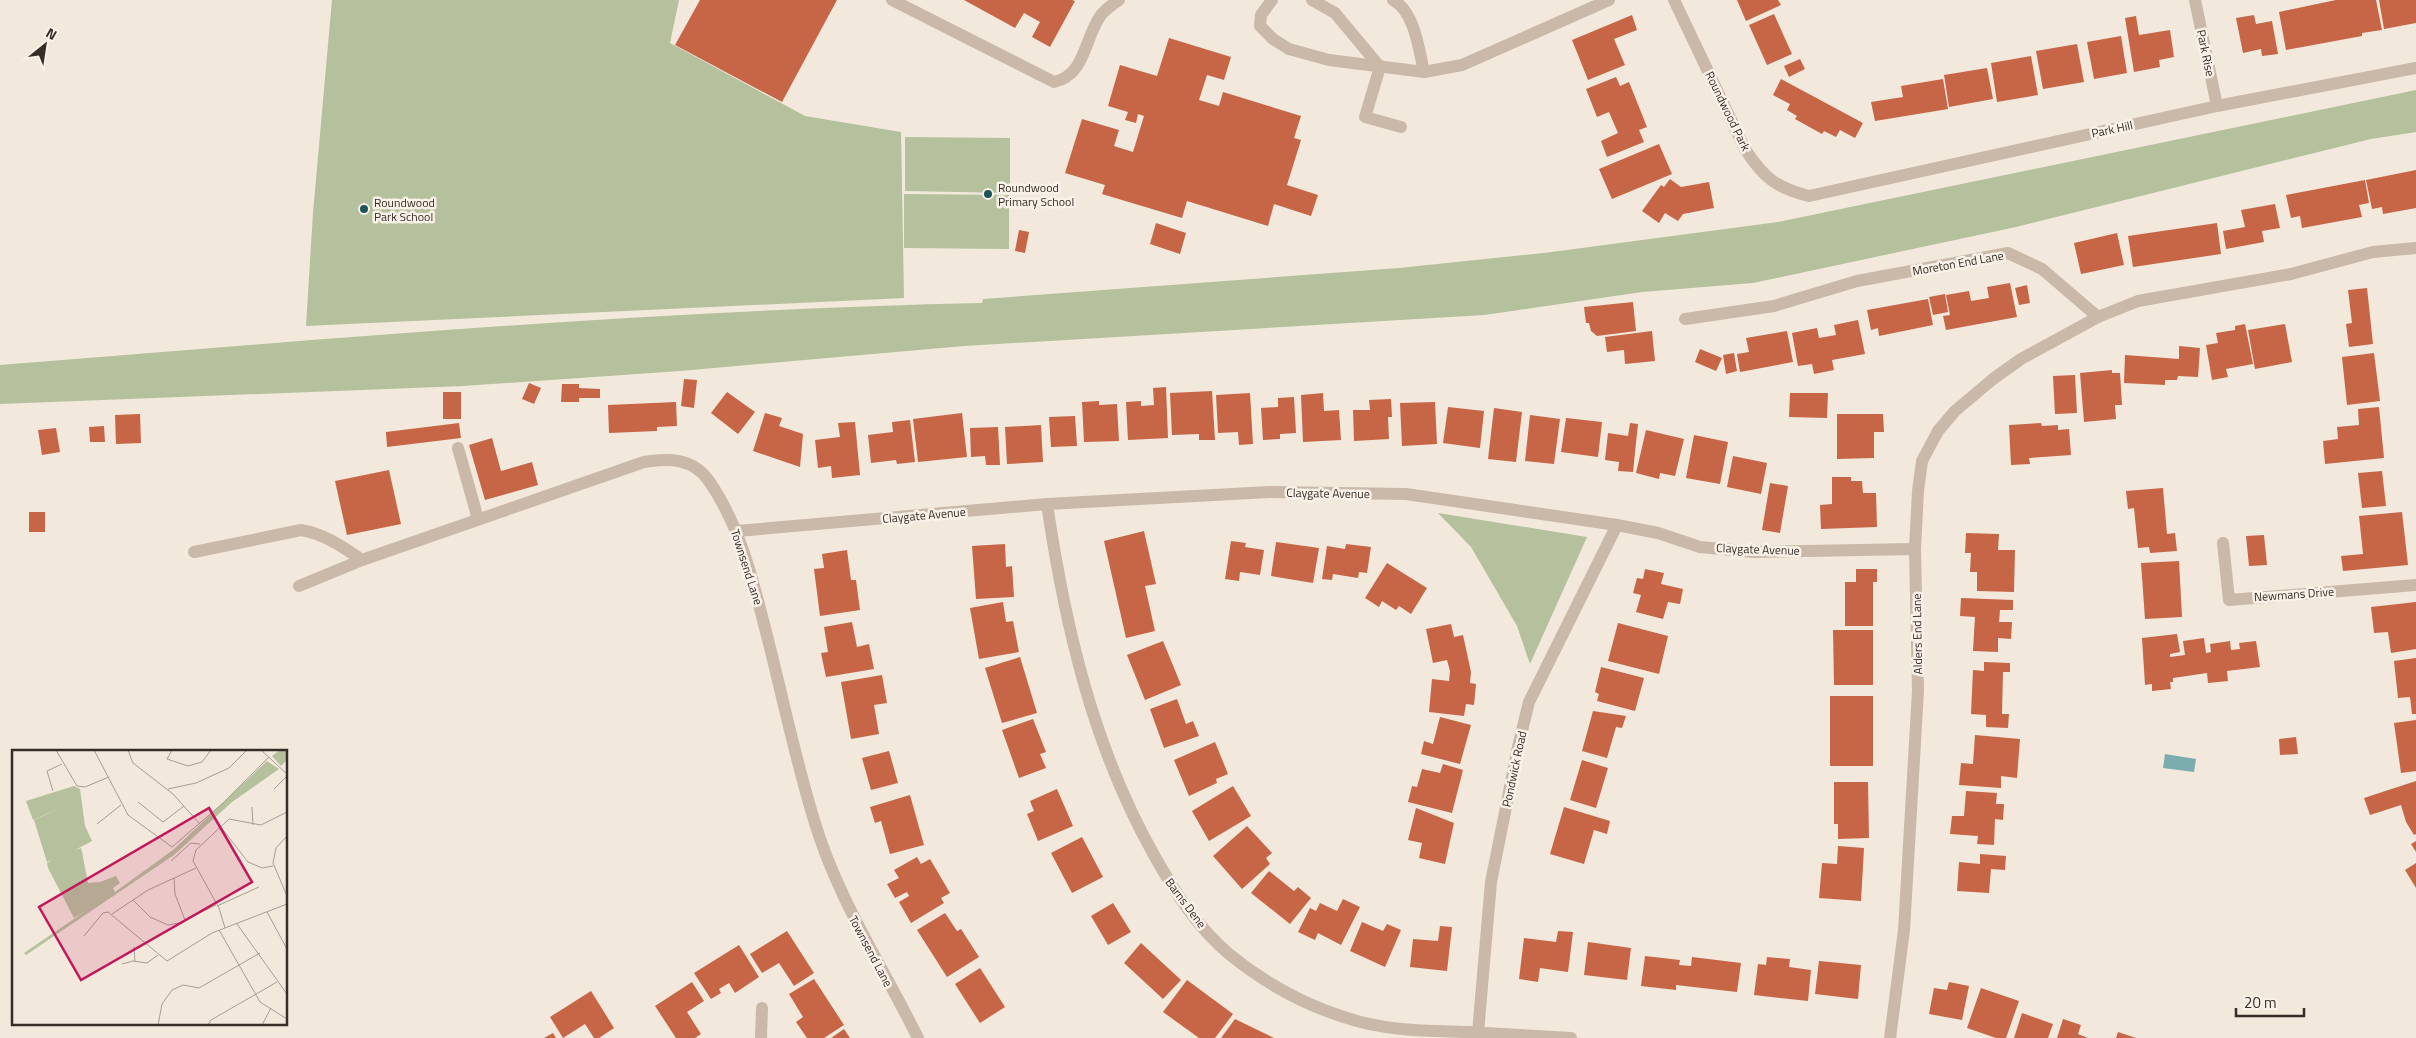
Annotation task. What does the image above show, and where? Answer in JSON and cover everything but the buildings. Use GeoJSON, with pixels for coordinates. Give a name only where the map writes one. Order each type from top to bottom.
{"type":"FeatureCollection","features":[{"type":"Feature","properties":{"kind":"street"},"geometry":{"type":"LineString","coordinates":[[892,0],[1054,82],[1064,80],[1076,70],[1101,16],[1119,0]]}},
{"type":"Feature","properties":{"kind":"street"},"geometry":{"type":"LineString","coordinates":[[1272,0],[1261,15],[1260,26],[1273,39],[1289,49],[1329,60],[1424,72],[1462,65],[1609,0]]}},
{"type":"Feature","properties":{"kind":"street"},"geometry":{"type":"LineString","coordinates":[[1312,0],[1335,13],[1380,67]]}},
{"type":"Feature","properties":{"kind":"street","name":"Roundwood Park"},"geometry":{"type":"LineString","coordinates":[[1674,0],[1745,149],[1759,172],[1793,192],[1809,196]]}},
{"type":"Feature","properties":{"kind":"street","name":"Park Rise"},"geometry":{"type":"LineString","coordinates":[[2196,0],[2217,106]]}},
{"type":"Feature","properties":{"kind":"street"},"geometry":{"type":"LineString","coordinates":[[1395,1],[1410,21],[1424,72]]}},
{"type":"Feature","properties":{"kind":"street"},"geometry":{"type":"LineString","coordinates":[[1380,67],[1365,117],[1401,128]]}},
{"type":"Feature","properties":{"kind":"street","name":"Park Hill"},"geometry":{"type":"LineString","coordinates":[[1809,196],[2217,106],[2416,68]]}},
{"type":"Feature","properties":{"kind":"street"},"geometry":{"type":"LineString","coordinates":[[2098,318],[2138,301],[2291,274],[2373,252],[2416,248]]}},
{"type":"Feature","properties":{"kind":"street","name":"Moreton End Lane"},"geometry":{"type":"LineString","coordinates":[[1686,319],[1774,306],[1856,281],[2008,253],[2042,268],[2098,318]]}},
{"type":"Feature","properties":{"kind":"street","name":"Alders End Lane"},"geometry":{"type":"LineString","coordinates":[[1890,1038],[1904,930],[1918,691],[1915,549],[1918,490],[1922,461],[1938,431],[1955,411],[1993,379],[2021,359],[2098,318]]}},
{"type":"Feature","properties":{"kind":"street"},"geometry":{"type":"LineString","coordinates":[[458,448],[478,519]]}},
{"type":"Feature","properties":{"kind":"street","name":"Townsend Lane"},"geometry":{"type":"LineString","coordinates":[[299,586],[362,560],[644,462],[676,459],[698,470],[708,479],[737,531],[755,589],[814,819],[831,869],[851,914],[918,1038]]}},
{"type":"Feature","properties":{"kind":"street","name":"Claygate Avenue"},"geometry":{"type":"LineString","coordinates":[[737,531],[1047,504],[1269,492],[1406,494],[1617,525],[1658,533],[1700,546],[1754,552],[1915,549]]}},
{"type":"Feature","properties":{"kind":"street","name":"Barns Dene"},"geometry":{"type":"LineString","coordinates":[[1047,504],[1057,568],[1077,661],[1096,722],[1121,789],[1146,841],[1174,892],[1195,918],[1228,952],[1262,978],[1301,1001],[1358,1021],[1387,1027],[1571,1038]]}},
{"type":"Feature","properties":{"kind":"street","name":"Pondwick Road"},"geometry":{"type":"LineString","coordinates":[[1478,1033],[1491,882],[1518,746],[1529,702],[1617,525]]}},
{"type":"Feature","properties":{"kind":"street"},"geometry":{"type":"LineString","coordinates":[[194,552],[301,530],[314,532],[334,541],[362,560]]}},
{"type":"Feature","properties":{"kind":"street","name":"Newmans Drive"},"geometry":{"type":"LineString","coordinates":[[2223,543],[2229,600],[2416,585]]}},
{"type":"Feature","properties":{"kind":"street"},"geometry":{"type":"LineString","coordinates":[[761,1038],[762,1008]]}},
{"type":"Feature","properties":{"kind":"green space"},"geometry":{"type":"Polygon","coordinates":[[[332,0],[679,0],[670,43],[805,116],[901,132],[904,298],[306,326],[313,213],[332,0]]]}},
{"type":"Feature","properties":{"kind":"green space"},"geometry":{"type":"Polygon","coordinates":[[[2416,90],[2416,132],[2371,139],[2016,227],[1753,283],[1642,292],[1484,315],[964,346],[680,371],[463,386],[0,404],[0,365],[613,319],[736,312],[982,303],[983,299],[1399,268],[1544,253],[1778,222],[2416,90]]]}},
{"type":"Feature","properties":{"kind":"green space"},"geometry":{"type":"Polygon","coordinates":[[[905,137],[1010,138],[1010,193],[905,191],[905,137]]]}},
{"type":"Feature","properties":{"kind":"green space"},"geometry":{"type":"Polygon","coordinates":[[[904,194],[1009,195],[1009,249],[904,248],[904,194]]]}},
{"type":"Feature","properties":{"kind":"green space"},"geometry":{"type":"Polygon","coordinates":[[[1438,513],[1587,537],[1530,664],[1517,626],[1471,547],[1438,513]]]}},
{"type":"Feature","properties":{"kind":"water"},"geometry":{"type":"Polygon","coordinates":[[[2165,754],[2196,759],[2194,772],[2163,768],[2165,754]]]}},
{"type":"Feature","properties":{"kind":"place","name":"Roundwood Primary School"},"geometry":{"type":"Point","coordinates":[988,194]}},
{"type":"Feature","properties":{"kind":"place","name":"Roundwood Park School"},"geometry":{"type":"Point","coordinates":[364,209]}}]}
